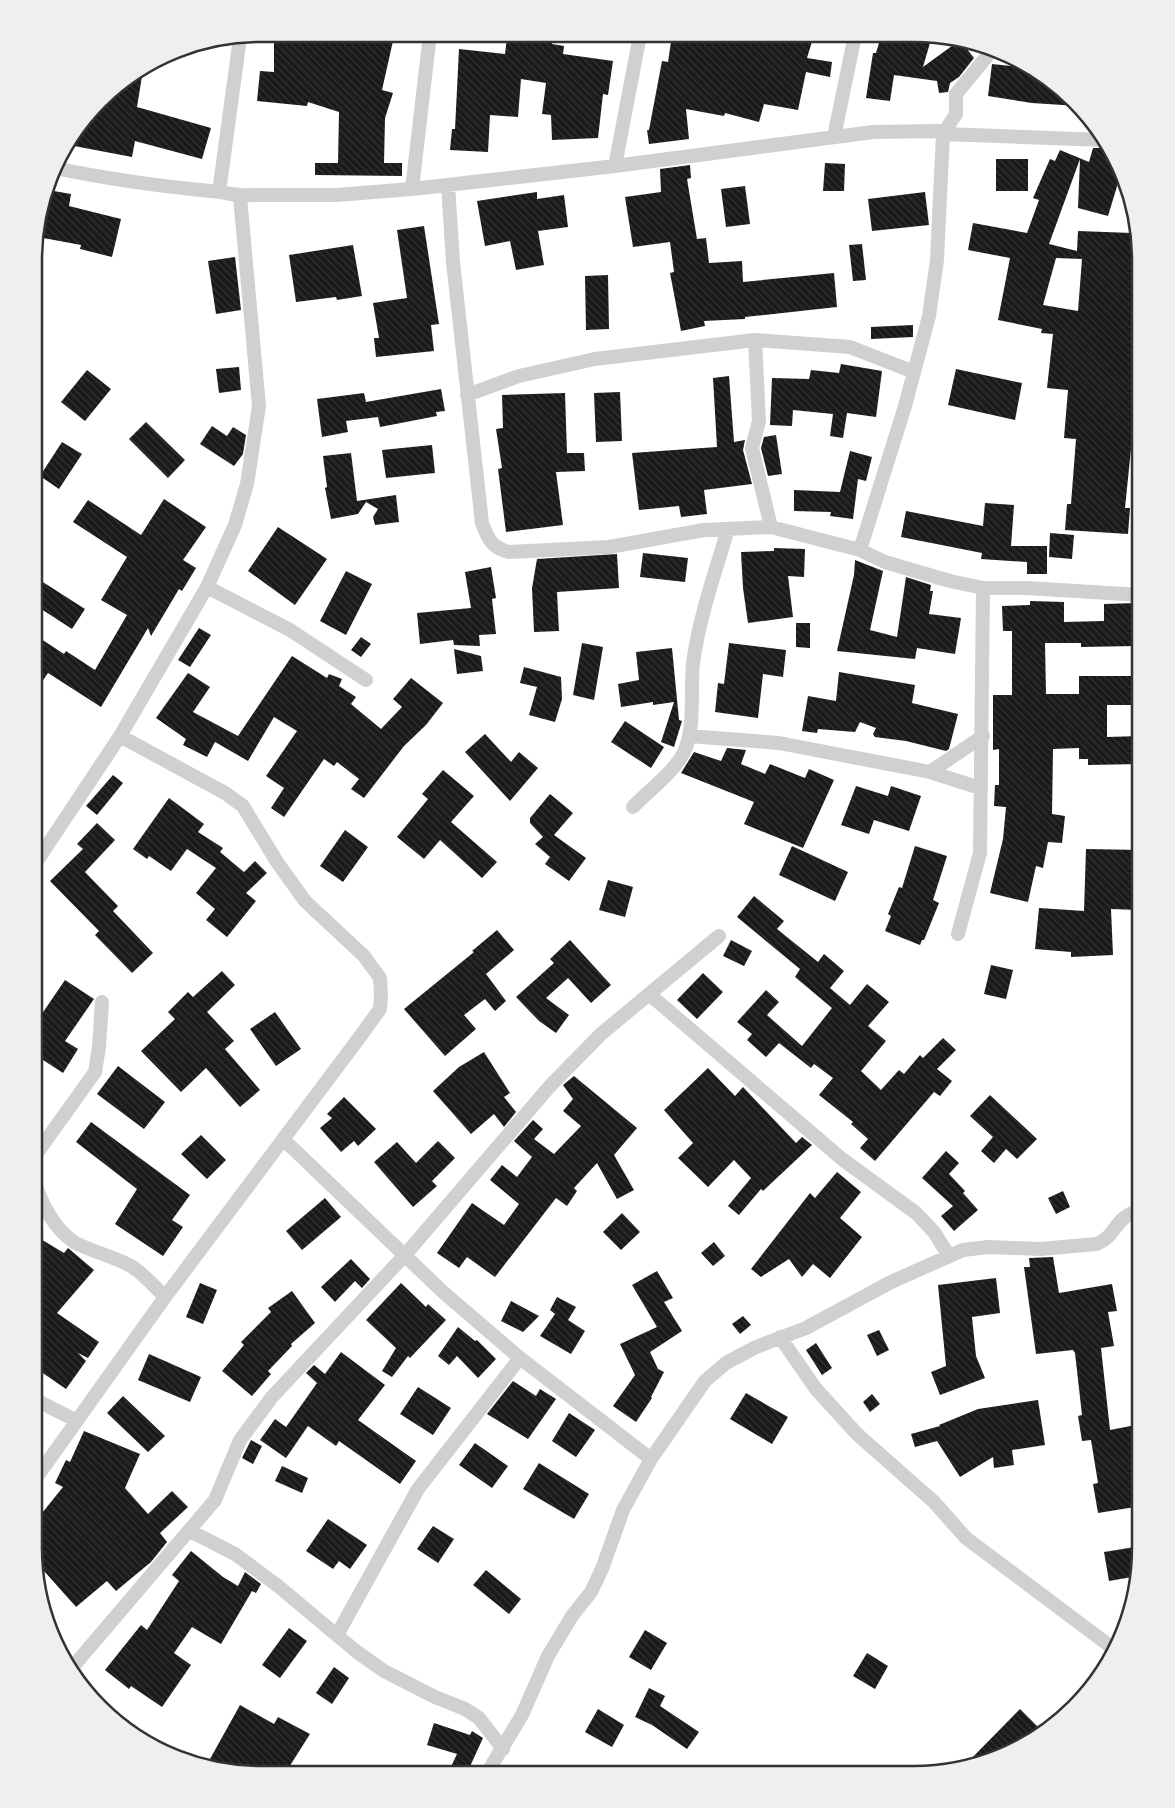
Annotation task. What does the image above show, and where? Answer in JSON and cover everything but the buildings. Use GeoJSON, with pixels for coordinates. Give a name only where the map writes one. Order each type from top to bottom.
{"type":"FeatureCollection","features":[{"type":"Feature","properties":{"kind":"street"},"geometry":{"type":"LineString","coordinates":[[412,189],[429,42]]}},
{"type":"Feature","properties":{"kind":"street"},"geometry":{"type":"LineString","coordinates":[[615,166],[639,42]]}},
{"type":"Feature","properties":{"kind":"street"},"geometry":{"type":"LineString","coordinates":[[834,137],[854,42]]}},
{"type":"Feature","properties":{"kind":"street"},"geometry":{"type":"LineString","coordinates":[[219,192],[239,43]]}},
{"type":"Feature","properties":{"kind":"street"},"geometry":{"type":"LineString","coordinates":[[860,550],[929,316],[937,260],[943,134],[956,114],[956,94],[988,55]]}},
{"type":"Feature","properties":{"kind":"street"},"geometry":{"type":"LineString","coordinates":[[63,169],[151,186],[219,192],[240,197],[253,195],[336,195],[412,189],[615,166],[872,132],[939,131],[943,134],[1096,140]]}},
{"type":"Feature","properties":{"kind":"street"},"geometry":{"type":"LineString","coordinates":[[448,185],[467,396],[482,523],[489,541],[499,550],[510,552],[609,547],[704,530],[771,527],[860,550],[885,562],[950,581],[984,588],[1026,588],[1132,594]]}},
{"type":"Feature","properties":{"kind":"street"},"geometry":{"type":"LineString","coordinates":[[42,853],[120,736],[207,587],[235,525],[247,484],[259,406],[240,197]]}},
{"type":"Feature","properties":{"kind":"street"},"geometry":{"type":"LineString","coordinates":[[467,396],[519,376],[595,359],[755,340],[850,347],[914,372]]}},
{"type":"Feature","properties":{"kind":"street"},"geometry":{"type":"LineString","coordinates":[[755,340],[758,422],[752,448],[771,527]]}},
{"type":"Feature","properties":{"kind":"street"},"geometry":{"type":"LineString","coordinates":[[633,807],[676,764],[684,752],[689,736],[693,662],[707,600],[728,529]]}},
{"type":"Feature","properties":{"kind":"street"},"geometry":{"type":"LineString","coordinates":[[207,587],[290,630],[366,680]]}},
{"type":"Feature","properties":{"kind":"street"},"geometry":{"type":"LineString","coordinates":[[958,934],[980,853],[984,588]]}},
{"type":"Feature","properties":{"kind":"street"},"geometry":{"type":"LineString","coordinates":[[42,1470],[165,1297],[380,1009],[380,978],[364,956],[306,901],[277,862],[243,806],[225,793],[120,736]]}},
{"type":"Feature","properties":{"kind":"street"},"geometry":{"type":"LineString","coordinates":[[689,736],[779,743],[930,772],[980,788]]}},
{"type":"Feature","properties":{"kind":"street"},"geometry":{"type":"LineString","coordinates":[[930,772],[983,736]]}},
{"type":"Feature","properties":{"kind":"street"},"geometry":{"type":"LineString","coordinates":[[76,1664],[215,1500],[240,1440],[272,1396],[405,1255],[550,1086],[601,1034],[719,936]]}},
{"type":"Feature","properties":{"kind":"street"},"geometry":{"type":"LineString","coordinates":[[649,994],[842,1159],[916,1213],[934,1232],[949,1256]]}},
{"type":"Feature","properties":{"kind":"street"},"geometry":{"type":"LineString","coordinates":[[42,1146],[94,1072],[99,1047],[102,1002]]}},
{"type":"Feature","properties":{"kind":"street"},"geometry":{"type":"LineString","coordinates":[[283,1139],[405,1255],[520,1358],[651,1459]]}},
{"type":"Feature","properties":{"kind":"street"},"geometry":{"type":"LineString","coordinates":[[42,1200],[54,1220],[73,1241],[131,1266],[165,1297]]}},
{"type":"Feature","properties":{"kind":"street"},"geometry":{"type":"LineString","coordinates":[[492,1766],[522,1715],[548,1656],[572,1616],[591,1592],[602,1569],[623,1510],[651,1459],[705,1381],[726,1363],[756,1347],[806,1328],[891,1282],[963,1250],[988,1247],[1040,1249],[1097,1244],[1106,1240],[1119,1220],[1132,1213]]}},
{"type":"Feature","properties":{"kind":"street"},"geometry":{"type":"LineString","coordinates":[[780,1337],[816,1389],[857,1434],[934,1502],[966,1538],[1109,1645]]}},
{"type":"Feature","properties":{"kind":"street"},"geometry":{"type":"LineString","coordinates":[[337,1635],[418,1489],[520,1358]]}},
{"type":"Feature","properties":{"kind":"street"},"geometry":{"type":"LineString","coordinates":[[42,1402],[77,1422]]}},
{"type":"Feature","properties":{"kind":"street"},"geometry":{"type":"LineString","coordinates":[[190,1531],[242,1560],[278,1586],[384,1671],[465,1709],[478,1718],[503,1749]]}}]}
